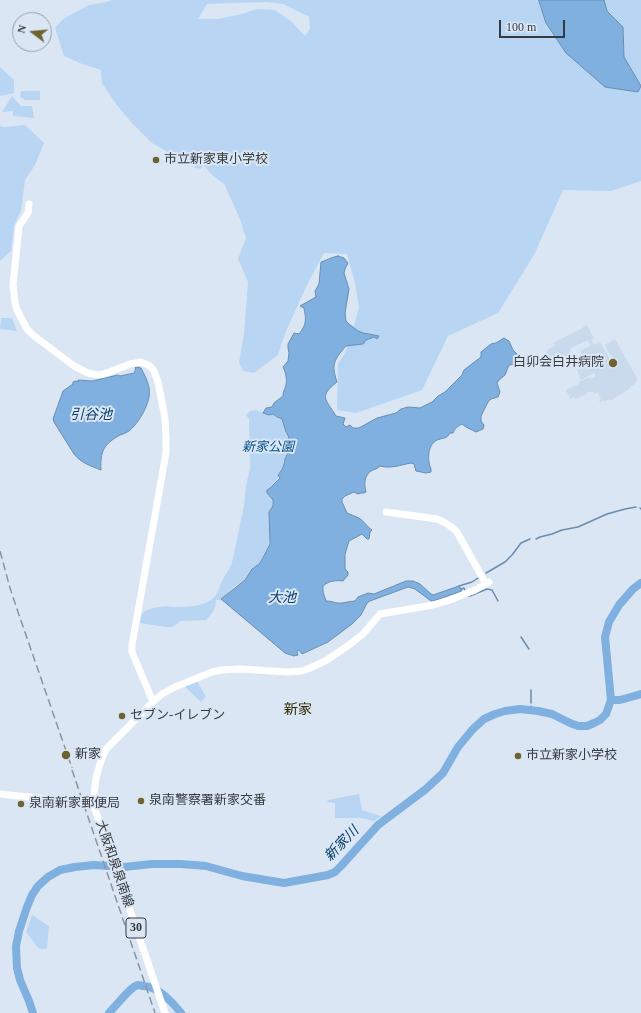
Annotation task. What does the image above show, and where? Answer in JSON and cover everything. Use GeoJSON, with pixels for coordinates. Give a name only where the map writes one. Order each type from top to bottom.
{"type":"FeatureCollection","features":[{"type":"Feature","properties":{"kind":"street"},"geometry":{"type":"LineString","coordinates":[[29,204],[28,213],[19,226],[13,285],[15,303],[19,315],[27,329],[82,371],[92,374],[104,374],[130,364],[141,362],[148,365],[154,371],[158,382],[166,428],[166,453],[132,645],[132,652],[153,702]]}},
{"type":"Feature","properties":{"kind":"street"},"geometry":{"type":"LineString","coordinates":[[92,804],[96,778],[106,750],[162,694],[175,687],[212,672],[221,670],[240,669],[287,672],[302,671],[327,660],[349,645],[362,634],[380,614],[433,605],[466,594],[488,583],[457,532],[450,525],[436,519],[386,512]]}},
{"type":"Feature","properties":{"kind":"street","name":"大阪和泉泉南線"},"geometry":{"type":"LineString","coordinates":[[0,794],[92,804],[115,866],[164,1013]]}},
{"type":"Feature","properties":{"kind":"shaded area","name":"白卯会白井病院"},"geometry":{"type":"Polygon","coordinates":[[[587,325],[594,338],[591,340],[594,345],[600,342],[611,361],[614,363],[615,362],[612,355],[610,355],[605,345],[615,339],[638,380],[629,389],[610,401],[609,399],[604,402],[603,400],[600,402],[599,400],[601,399],[598,392],[594,394],[594,392],[587,392],[587,394],[575,399],[574,397],[570,399],[566,390],[579,384],[579,382],[596,376],[594,373],[581,380],[577,370],[582,368],[580,360],[583,359],[580,351],[590,346],[591,347],[588,340],[571,348],[570,351],[572,356],[552,365],[553,368],[551,369],[549,366],[547,368],[545,364],[548,362],[545,357],[547,356],[547,350],[555,346],[553,343],[587,325]]]}},
{"type":"Feature","properties":{"kind":"green space"},"geometry":{"type":"Polygon","coordinates":[[[112,0],[641,0],[641,181],[611,191],[563,190],[534,255],[498,313],[448,336],[422,390],[356,413],[337,410],[338,364],[346,351],[359,308],[355,283],[347,254],[324,253],[307,285],[286,331],[278,355],[254,373],[243,371],[239,362],[244,334],[248,282],[238,259],[246,238],[240,219],[224,184],[212,175],[203,164],[201,169],[196,168],[152,143],[116,104],[102,83],[101,70],[64,56],[55,28],[63,19],[89,5],[112,0]],[[267,2],[207,4],[198,19],[218,19],[257,9],[275,10],[292,22],[305,36],[310,29],[309,16],[283,4],[267,2]]]}},
{"type":"Feature","properties":{"kind":"green space"},"geometry":{"type":"Polygon","coordinates":[[[0,67],[14,80],[14,93],[0,96],[0,67]]]}},
{"type":"Feature","properties":{"kind":"green space"},"geometry":{"type":"Polygon","coordinates":[[[21,91],[40,91],[40,100],[25,100],[20,97],[21,91]]]}},
{"type":"Feature","properties":{"kind":"green space"},"geometry":{"type":"Polygon","coordinates":[[[12,96],[21,106],[32,106],[34,118],[13,116],[13,111],[2,112],[12,96]]]}},
{"type":"Feature","properties":{"kind":"green space"},"geometry":{"type":"Polygon","coordinates":[[[25,125],[44,143],[35,165],[25,180],[21,211],[14,226],[11,251],[0,261],[0,126],[25,125]]]}},
{"type":"Feature","properties":{"kind":"green space"},"geometry":{"type":"Polygon","coordinates":[[[1,318],[12,318],[17,331],[0,329],[1,318]]]}},
{"type":"Feature","properties":{"kind":"green space","name":"新家公園"},"geometry":{"type":"Polygon","coordinates":[[[256,410],[269,415],[272,414],[282,420],[289,437],[286,442],[287,454],[283,469],[278,474],[279,477],[267,490],[273,506],[269,512],[269,544],[259,563],[252,568],[244,580],[220,600],[216,600],[213,611],[206,620],[181,621],[172,627],[140,623],[141,617],[147,610],[164,606],[182,607],[197,605],[211,600],[217,593],[233,559],[244,505],[250,468],[249,419],[246,415],[250,411],[256,410]]]}},
{"type":"Feature","properties":{"kind":"green space"},"geometry":{"type":"Polygon","coordinates":[[[197,681],[206,697],[201,702],[184,686],[197,681]]]}},
{"type":"Feature","properties":{"kind":"green space"},"geometry":{"type":"Polygon","coordinates":[[[359,794],[362,810],[381,816],[374,821],[361,818],[335,818],[335,803],[327,802],[328,800],[359,794]]]}},
{"type":"Feature","properties":{"kind":"green space"},"geometry":{"type":"Polygon","coordinates":[[[32,915],[49,926],[47,949],[39,949],[26,932],[32,915]]]}},
{"type":"Feature","properties":{"kind":"water"},"geometry":{"type":"Polygon","coordinates":[[[539,0],[604,0],[607,11],[623,27],[624,57],[641,86],[638,92],[605,87],[566,53],[546,23],[539,0]]]}},
{"type":"Feature","properties":{"kind":"water","name":"大池"},"geometry":{"type":"Polygon","coordinates":[[[338,256],[344,258],[348,263],[344,273],[349,289],[345,313],[346,321],[358,331],[379,336],[377,339],[374,337],[366,340],[363,344],[346,346],[336,359],[334,371],[337,382],[327,391],[326,398],[336,416],[345,418],[343,424],[346,427],[350,425],[353,428],[359,428],[377,418],[396,413],[401,409],[408,407],[420,408],[432,402],[445,392],[462,375],[464,370],[481,357],[481,352],[491,344],[504,338],[509,341],[513,350],[521,358],[516,364],[509,365],[505,375],[497,383],[500,392],[498,397],[491,399],[488,402],[481,416],[481,421],[484,425],[483,429],[476,432],[462,424],[457,427],[453,433],[450,433],[446,438],[436,441],[430,447],[429,461],[431,472],[426,473],[416,471],[414,464],[411,463],[392,467],[380,466],[367,475],[365,484],[366,492],[358,494],[354,492],[342,499],[347,513],[359,518],[372,530],[370,532],[369,539],[362,534],[349,541],[345,554],[345,569],[348,572],[348,575],[343,581],[332,581],[323,586],[326,601],[339,603],[355,601],[358,597],[368,593],[374,594],[406,581],[413,581],[420,584],[433,595],[459,586],[462,591],[431,601],[415,589],[408,587],[370,601],[367,603],[361,615],[352,624],[328,642],[302,654],[299,650],[297,651],[298,655],[294,656],[285,653],[221,599],[245,580],[252,569],[260,563],[270,544],[269,512],[273,506],[273,500],[267,493],[267,490],[280,478],[278,475],[283,467],[288,453],[287,442],[289,437],[282,419],[273,414],[269,415],[263,413],[266,408],[272,407],[274,403],[283,396],[286,385],[286,374],[283,367],[288,361],[288,344],[294,333],[299,334],[305,324],[304,308],[300,306],[316,297],[315,291],[319,284],[321,262],[338,256]]]}},
{"type":"Feature","properties":{"kind":"water","name":"引谷池"},"geometry":{"type":"Polygon","coordinates":[[[136,367],[141,368],[149,388],[149,399],[144,411],[137,423],[129,431],[115,438],[104,449],[101,458],[101,470],[86,464],[74,454],[53,419],[63,391],[73,384],[73,382],[78,382],[78,380],[92,381],[134,373],[136,367]]]}},
{"type":"Feature","properties":{"kind":"waterway"},"geometry":{"type":"LineString","coordinates":[[536,539],[562,530],[578,527],[607,514],[636,507]]}},
{"type":"Feature","properties":{"kind":"waterway"},"geometry":{"type":"LineString","coordinates":[[486,573],[505,562],[521,543],[530,539]]}},
{"type":"Feature","properties":{"kind":"waterway"},"geometry":{"type":"LineString","coordinates":[[459,586],[472,582],[478,578]]}},
{"type":"Feature","properties":{"kind":"waterway","name":"新家川"},"geometry":{"type":"LineString","coordinates":[[33,1013],[20,980],[17,968],[16,946],[19,931],[32,895],[38,886],[48,877],[60,870],[94,865],[124,867],[152,864],[181,864],[206,866],[242,876],[284,883],[328,875],[335,872],[378,825],[426,789],[443,773],[458,747],[473,729],[484,719],[505,711],[520,709],[552,714],[578,726],[587,726],[600,720],[606,714],[611,700],[605,637],[609,622],[619,605],[633,589],[641,583]]}},
{"type":"Feature","properties":{"kind":"waterway"},"geometry":{"type":"LineString","coordinates":[[461,589],[464,588],[465,591]]}},
{"type":"Feature","properties":{"kind":"waterway"},"geometry":{"type":"LineString","coordinates":[[468,596],[487,589],[492,590],[498,601]]}},
{"type":"Feature","properties":{"kind":"waterway"},"geometry":{"type":"LineString","coordinates":[[521,637],[529,649]]}},
{"type":"Feature","properties":{"kind":"waterway"},"geometry":{"type":"LineString","coordinates":[[531,690],[531,703]]}},
{"type":"Feature","properties":{"kind":"waterway"},"geometry":{"type":"LineString","coordinates":[[611,700],[620,700],[641,694]]}},
{"type":"Feature","properties":{"kind":"waterway"},"geometry":{"type":"LineString","coordinates":[[109,1013],[127,993],[138,985],[150,987],[160,992],[181,1013]]}},
{"type":"Feature","properties":{"kind":"railway"},"geometry":{"type":"LineString","coordinates":[[0,551],[10,588],[72,768]]}},
{"type":"Feature","properties":{"kind":"railway"},"geometry":{"type":"LineString","coordinates":[[72,770],[155,1013]]}},
{"type":"Feature","properties":{"kind":"place","name":"市立新家東小学校"},"geometry":{"type":"Point","coordinates":[156,160]}},
{"type":"Feature","properties":{"kind":"place","name":"白卯会白井病院"},"geometry":{"type":"Point","coordinates":[613,363]}},
{"type":"Feature","properties":{"kind":"place","name":"セブン-イレブン"},"geometry":{"type":"Point","coordinates":[122,716]}},
{"type":"Feature","properties":{"kind":"place","name":"新家"},"geometry":{"type":"Point","coordinates":[66,755]}},
{"type":"Feature","properties":{"kind":"place","name":"市立新家小学校"},"geometry":{"type":"Point","coordinates":[518,756]}},
{"type":"Feature","properties":{"kind":"place","name":"泉南警察署新家交番"},"geometry":{"type":"Point","coordinates":[141,801]}},
{"type":"Feature","properties":{"kind":"place","name":"泉南新家郵便局"},"geometry":{"type":"Point","coordinates":[21,804]}},
{"type":"Feature","properties":{"kind":"district","name":"新家"},"geometry":{"type":"Point","coordinates":[298,710]}}]}
